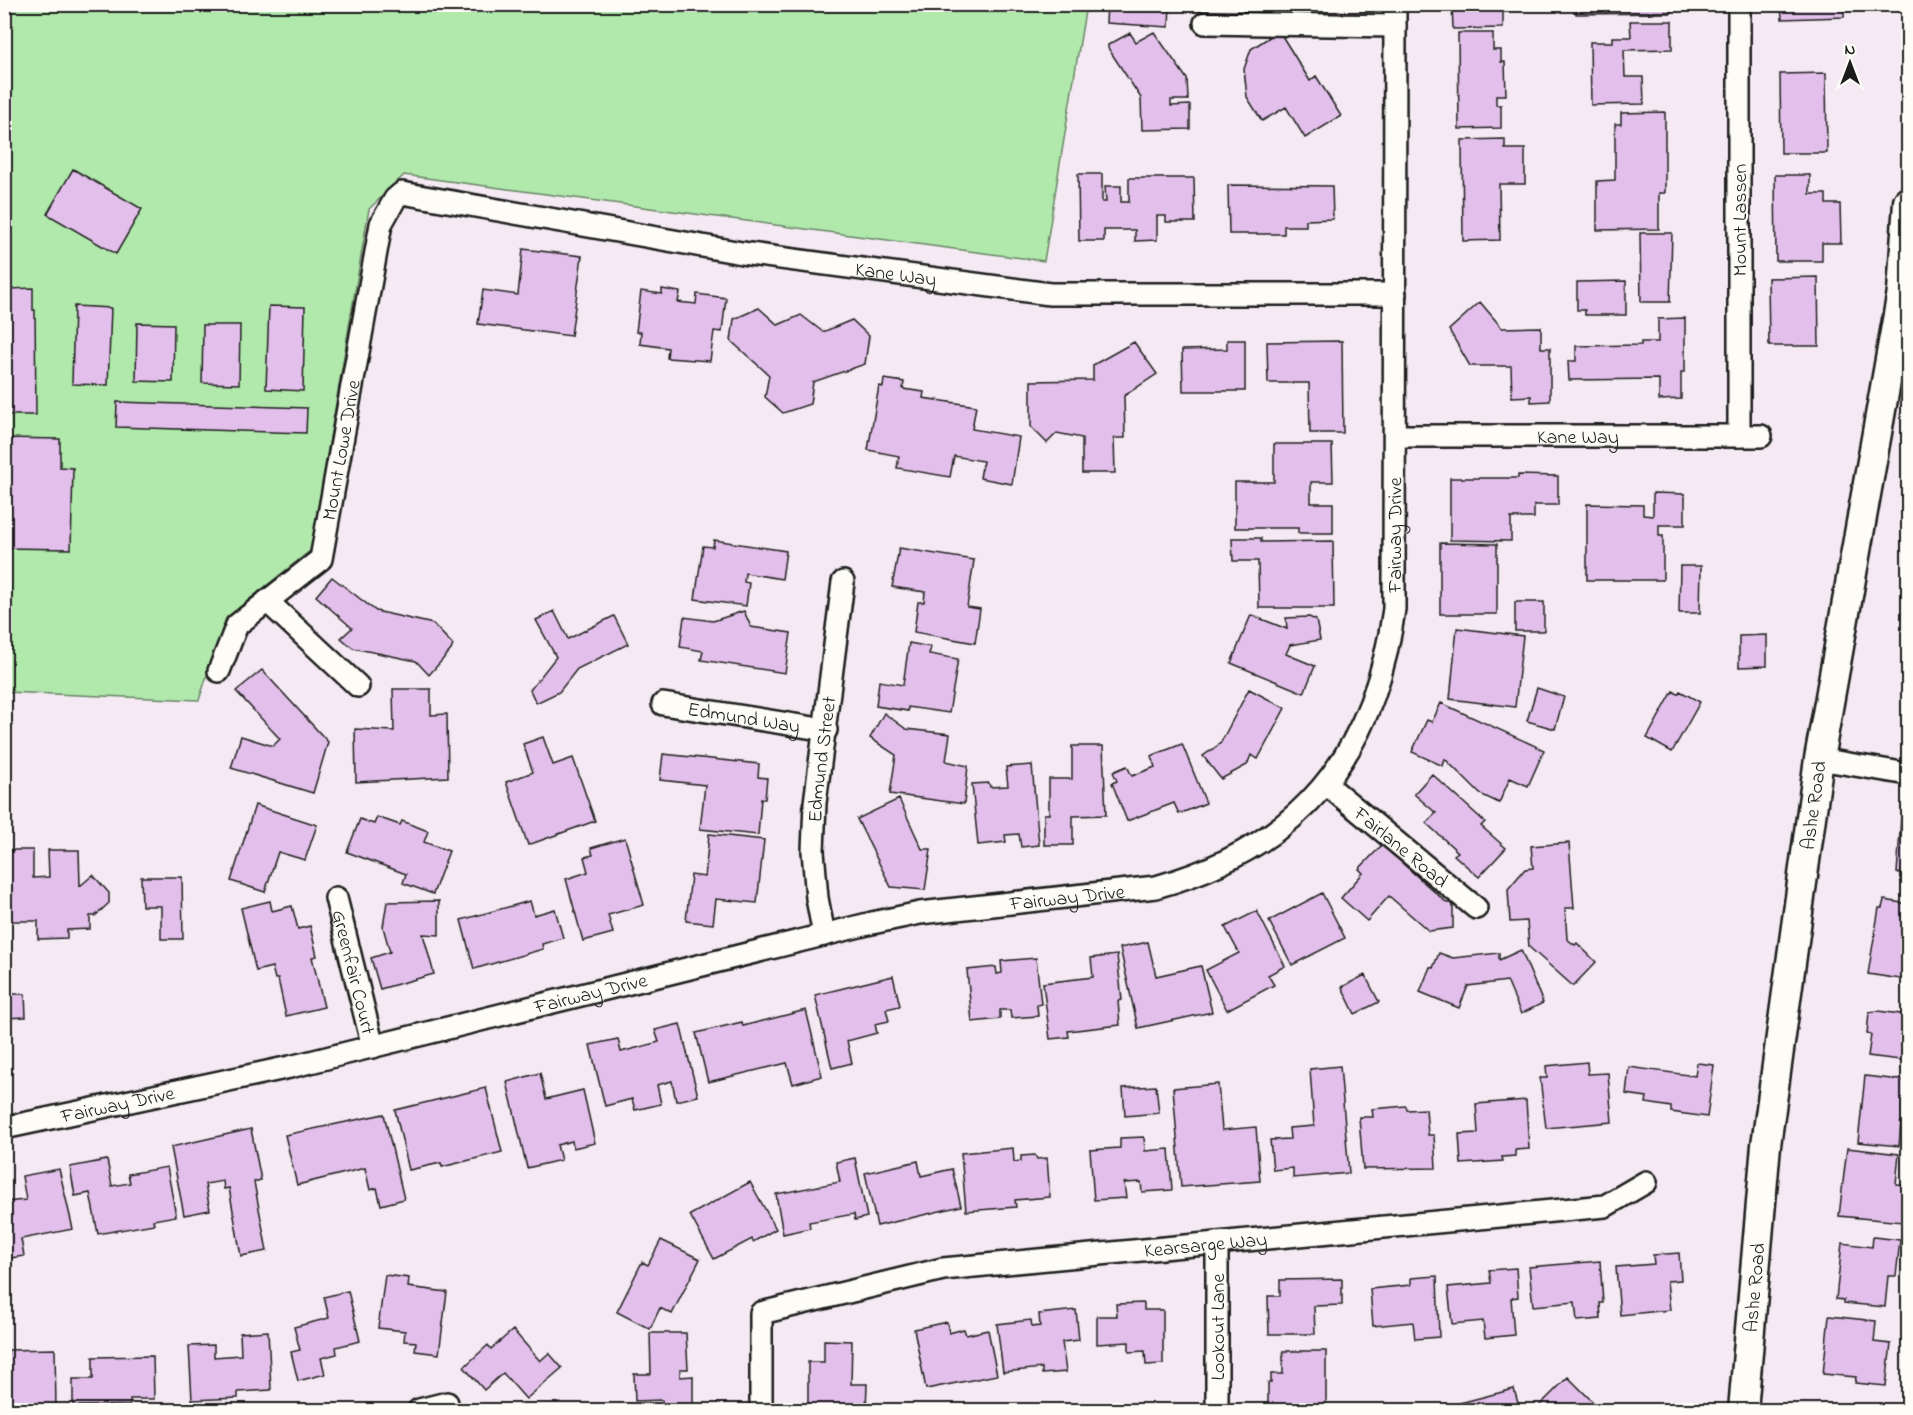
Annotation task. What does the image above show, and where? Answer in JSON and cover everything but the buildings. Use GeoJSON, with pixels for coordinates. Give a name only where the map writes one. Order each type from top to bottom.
{"type":"FeatureCollection","features":[{"type":"Feature","properties":{"kind":"street","name":"Fairway Drive"},"geometry":{"type":"LineString","coordinates":[[4,1128],[373,1047],[920,913],[1119,893],[1156,887],[1192,878],[1231,860],[1267,838],[1296,815],[1326,784],[1363,726],[1378,692],[1389,651],[1395,609],[1395,4]]}},
{"type":"Feature","properties":{"kind":"street","name":"Mount Lassen"},"geometry":{"type":"LineString","coordinates":[[1739,4],[1739,436]]}},
{"type":"Feature","properties":{"kind":"street"},"geometry":{"type":"LineString","coordinates":[[1205,23],[1395,26]]}},
{"type":"Feature","properties":{"kind":"street","name":"Kane Way"},"geometry":{"type":"LineString","coordinates":[[402,194],[742,253],[1050,294],[1395,294]]}},
{"type":"Feature","properties":{"kind":"street","name":"Mount Lowe Drive"},"geometry":{"type":"LineString","coordinates":[[219,671],[237,625],[321,559],[381,224],[395,199],[402,194]]}},
{"type":"Feature","properties":{"kind":"street","name":"Ashe Road"},"geometry":{"type":"LineString","coordinates":[[1743,1410],[1766,1145],[1819,759],[1905,292],[1908,202]]}},
{"type":"Feature","properties":{"kind":"street","name":"Kane Way"},"geometry":{"type":"LineString","coordinates":[[1395,436],[1761,436]]}},
{"type":"Feature","properties":{"kind":"street","name":"Edmund Street"},"geometry":{"type":"LineString","coordinates":[[824,935],[817,898],[813,851],[815,803],[843,582]]}},
{"type":"Feature","properties":{"kind":"street"},"geometry":{"type":"LineString","coordinates":[[267,601],[358,686]]}},
{"type":"Feature","properties":{"kind":"street","name":"Edmund Way"},"geometry":{"type":"LineString","coordinates":[[663,704],[826,730]]}},
{"type":"Feature","properties":{"kind":"street"},"geometry":{"type":"LineString","coordinates":[[1819,759],[1908,774]]}},
{"type":"Feature","properties":{"kind":"street","name":"Fairlane Road"},"geometry":{"type":"LineString","coordinates":[[1326,784],[1476,908]]}},
{"type":"Feature","properties":{"kind":"street","name":"Greenfair Court"},"geometry":{"type":"LineString","coordinates":[[336,898],[373,1047]]}},
{"type":"Feature","properties":{"kind":"street","name":"Kearsarge Way"},"geometry":{"type":"LineString","coordinates":[[761,1410],[761,1313],[943,1269],[1605,1206],[1646,1182]]}},
{"type":"Feature","properties":{"kind":"street","name":"Lookout Lane"},"geometry":{"type":"LineString","coordinates":[[1217,1243],[1217,1410]]}},
{"type":"Feature","properties":{"kind":"street"},"geometry":{"type":"LineString","coordinates":[[419,1410],[447,1407]]}},
{"type":"Feature","properties":{"kind":"green space"},"geometry":{"type":"Polygon","coordinates":[[[5,5],[1086,5],[1044,261],[404,175],[369,209],[311,550],[226,618],[199,700],[5,692],[5,5]]]}}]}
